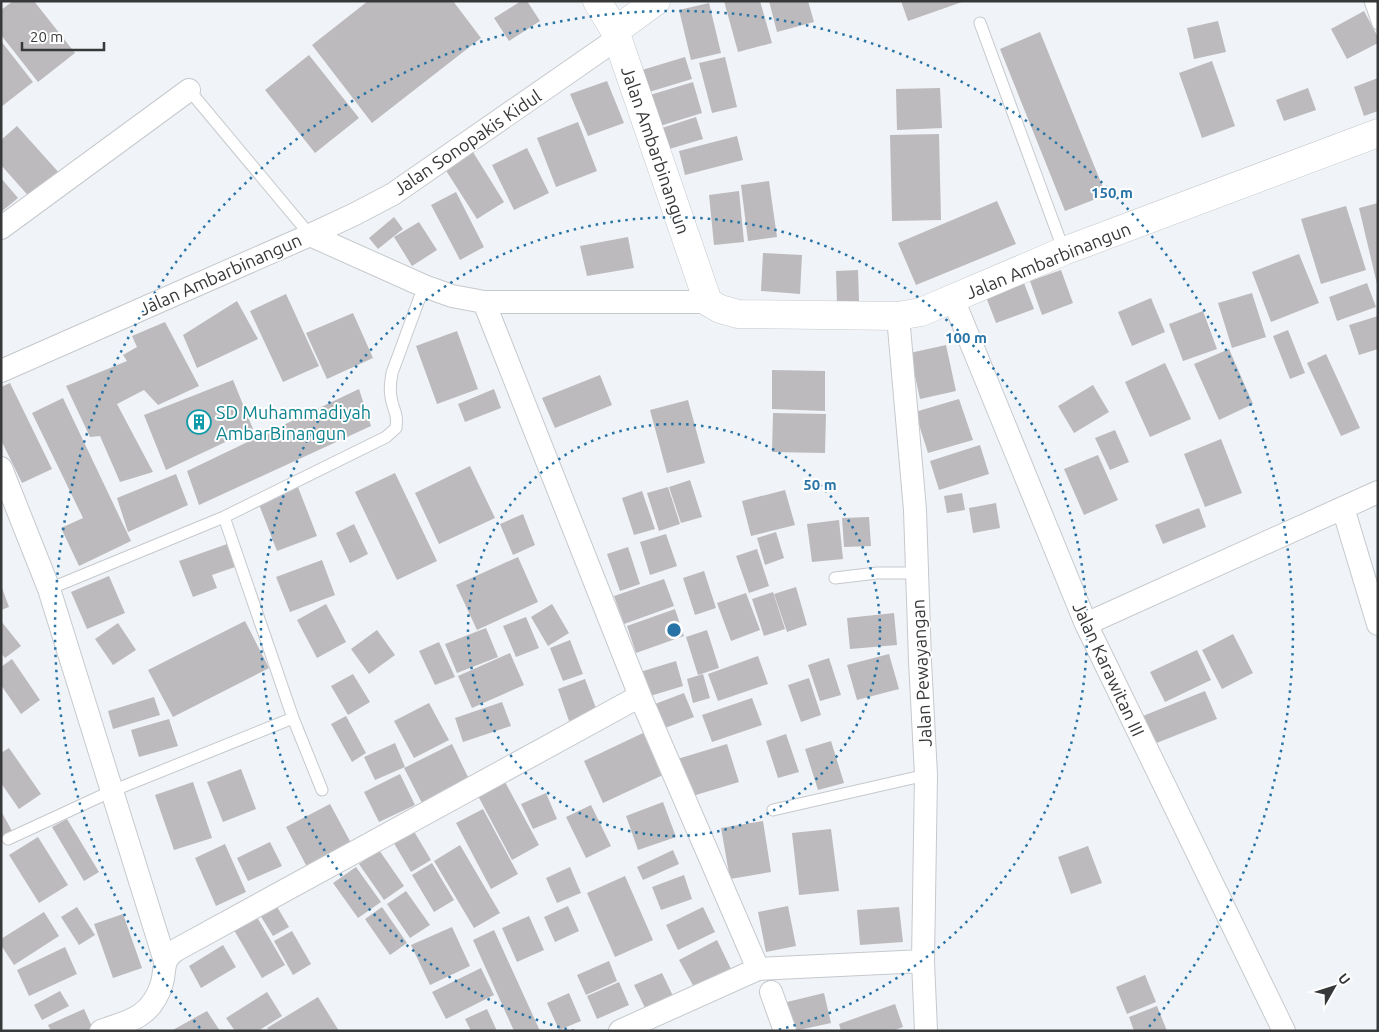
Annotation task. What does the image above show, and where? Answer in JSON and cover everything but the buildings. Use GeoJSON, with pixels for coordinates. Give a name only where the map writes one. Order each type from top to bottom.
{"type":"FeatureCollection","features":[{"type":"Feature","properties":{"kind":"main road","name":"Jalan Ambarbinangun"},"geometry":{"type":"LineString","coordinates":[[596,1],[617,34],[708,302],[720,310],[738,314],[898,316],[921,312],[1064,252],[1378,133]]}},
{"type":"Feature","properties":{"kind":"main road","name":"Jalan Sonopakis Kidul"},"geometry":{"type":"LineString","coordinates":[[617,34],[656,1]]}},
{"type":"Feature","properties":{"kind":"street","name":"Jalan Sonopakis Kidul"},"geometry":{"type":"LineString","coordinates":[[310,235],[393,194],[617,34]]}},
{"type":"Feature","properties":{"kind":"street"},"geometry":{"type":"LineString","coordinates":[[1,228],[189,90]]}},
{"type":"Feature","properties":{"kind":"street","name":"Jalan Ambarbinangun"},"geometry":{"type":"LineString","coordinates":[[1,371],[310,235],[424,286],[452,296],[484,302],[708,302]]}},
{"type":"Feature","properties":{"kind":"street","name":"Jalan Karawitan III"},"geometry":{"type":"LineString","coordinates":[[953,299],[1086,624],[1284,1031]]}},
{"type":"Feature","properties":{"kind":"street"},"geometry":{"type":"LineString","coordinates":[[484,302],[640,696],[758,969]]}},
{"type":"Feature","properties":{"kind":"street","name":"Jalan Pewayangan"},"geometry":{"type":"LineString","coordinates":[[898,316],[915,510],[926,775],[923,962],[926,1031]]}},
{"type":"Feature","properties":{"kind":"street"},"geometry":{"type":"LineString","coordinates":[[1,468],[49,589],[165,961],[162,983],[151,1005],[139,1016],[100,1031]]}},
{"type":"Feature","properties":{"kind":"street"},"geometry":{"type":"LineString","coordinates":[[1086,624],[1378,492]]}},
{"type":"Feature","properties":{"kind":"street"},"geometry":{"type":"LineString","coordinates":[[1343,508],[1378,624]]}},
{"type":"Feature","properties":{"kind":"street"},"geometry":{"type":"LineString","coordinates":[[165,961],[176,950],[640,696]]}},
{"type":"Feature","properties":{"kind":"street"},"geometry":{"type":"LineString","coordinates":[[620,1031],[758,969],[923,962]]}},
{"type":"Feature","properties":{"kind":"street"},"geometry":{"type":"LineString","coordinates":[[771,992],[785,1031]]}},
{"type":"Feature","properties":{"kind":"lane"},"geometry":{"type":"LineString","coordinates":[[1370,1],[1378,24]]}},
{"type":"Feature","properties":{"kind":"lane"},"geometry":{"type":"LineString","coordinates":[[980,23],[1064,252]]}},
{"type":"Feature","properties":{"kind":"lane"},"geometry":{"type":"LineString","coordinates":[[189,90],[310,235]]}},
{"type":"Feature","properties":{"kind":"lane"},"geometry":{"type":"LineString","coordinates":[[49,589],[224,518],[386,437],[396,428],[397,416],[391,398],[391,380],[424,286]]}},
{"type":"Feature","properties":{"kind":"lane"},"geometry":{"type":"LineString","coordinates":[[224,518],[293,718],[322,790]]}},
{"type":"Feature","properties":{"kind":"lane"},"geometry":{"type":"LineString","coordinates":[[835,578],[877,573],[917,573]]}},
{"type":"Feature","properties":{"kind":"lane"},"geometry":{"type":"LineString","coordinates":[[8,839],[112,791],[293,718]]}},
{"type":"Feature","properties":{"kind":"lane"},"geometry":{"type":"LineString","coordinates":[[773,810],[926,775]]}},
{"type":"Feature","properties":{"kind":"place","name":"SD Muhammadiyah AmbarBinangun"},"geometry":{"type":"Point","coordinates":[199,422]}}]}
